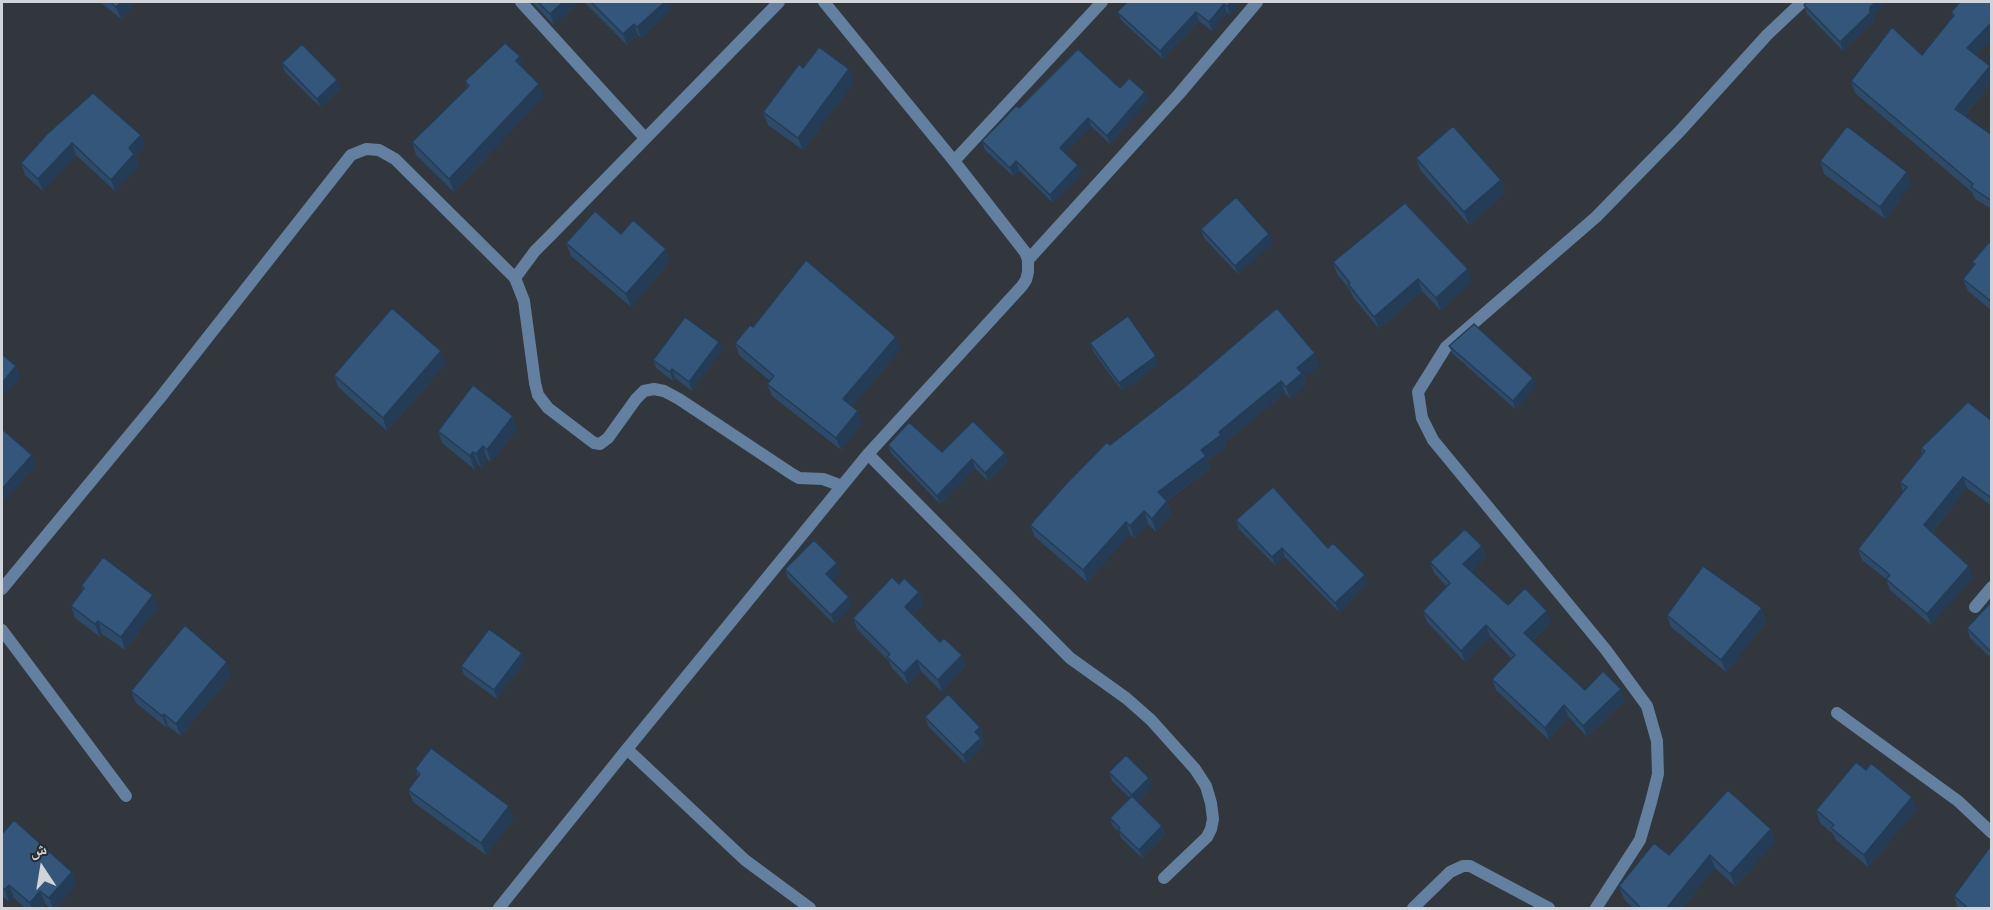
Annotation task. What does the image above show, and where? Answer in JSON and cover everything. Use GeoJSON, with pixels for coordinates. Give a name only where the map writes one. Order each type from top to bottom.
{"type":"FeatureCollection","features":[{"type":"Feature","properties":{"kind":"street"},"geometry":{"type":"LineString","coordinates":[[520,2],[645,138]]}},
{"type":"Feature","properties":{"kind":"street"},"geometry":{"type":"LineString","coordinates":[[515,278],[535,251],[779,2]]}},
{"type":"Feature","properties":{"kind":"street"},"geometry":{"type":"LineString","coordinates":[[500,909],[627,749],[868,454],[1023,286],[1028,272],[1028,260],[1024,252],[954,161],[824,2]]}},
{"type":"Feature","properties":{"kind":"street"},"geometry":{"type":"LineString","coordinates":[[954,161],[1102,2]]}},
{"type":"Feature","properties":{"kind":"street"},"geometry":{"type":"LineString","coordinates":[[1028,260],[1179,94],[1257,2]]}},
{"type":"Feature","properties":{"kind":"street"},"geometry":{"type":"LineString","coordinates":[[1596,909],[1640,840],[1651,802],[1658,774],[1657,741],[1647,706],[1606,650],[1433,440],[1422,417],[1418,392],[1446,347],[1596,217],[1680,131],[1767,34],[1802,2]]}},
{"type":"Feature","properties":{"kind":"street"},"geometry":{"type":"LineString","coordinates":[[2,589],[160,398],[351,154],[366,149],[380,150],[395,159],[515,278],[524,301],[538,395],[548,408],[594,443],[600,444],[608,438],[636,399],[644,391],[654,389],[664,391],[679,399],[799,478],[824,479],[842,486]]}},
{"type":"Feature","properties":{"kind":"street"},"geometry":{"type":"LineString","coordinates":[[868,454],[1070,658],[1126,698],[1152,720],[1195,768],[1206,786],[1211,803],[1213,819],[1211,829],[1207,837],[1164,878]]}},
{"type":"Feature","properties":{"kind":"street"},"geometry":{"type":"LineString","coordinates":[[1975,607],[1992,586]]}},
{"type":"Feature","properties":{"kind":"street"},"geometry":{"type":"LineString","coordinates":[[2,630],[126,796]]}},
{"type":"Feature","properties":{"kind":"street"},"geometry":{"type":"LineString","coordinates":[[1837,713],[1958,801],[1992,833]]}},
{"type":"Feature","properties":{"kind":"street"},"geometry":{"type":"LineString","coordinates":[[627,749],[745,860],[810,909]]}},
{"type":"Feature","properties":{"kind":"street"},"geometry":{"type":"LineString","coordinates":[[1413,909],[1450,872],[1463,866],[1470,866],[1549,909]]}},
{"type":"Feature","properties":{"kind":"building"},"geometry":{"type":"Polygon","coordinates":[[[110,2],[121,2],[116,7],[110,2]]]}},
{"type":"Feature","properties":{"kind":"building"},"geometry":{"type":"Polygon","coordinates":[[[538,2],[563,2],[550,14],[538,2]]]}},
{"type":"Feature","properties":{"kind":"building"},"geometry":{"type":"Polygon","coordinates":[[[591,2],[665,2],[637,27],[634,24],[623,34],[591,2]]]}},
{"type":"Feature","properties":{"kind":"building"},"geometry":{"type":"Polygon","coordinates":[[[1127,2],[1232,2],[1227,6],[1224,4],[1209,22],[1196,12],[1160,51],[1117,12],[1127,2]]]}},
{"type":"Feature","properties":{"kind":"building"},"geometry":{"type":"Polygon","coordinates":[[[1807,2],[1876,2],[1870,7],[1870,13],[1840,42],[1804,5],[1807,2]]]}},
{"type":"Feature","properties":{"kind":"building"},"geometry":{"type":"Polygon","coordinates":[[[1960,2],[1992,2],[1992,22],[1967,48],[1990,66],[1955,109],[1992,135],[1992,201],[1971,187],[1973,184],[1851,81],[1892,27],[1922,55],[1954,15],[1951,12],[1960,2]]]}},
{"type":"Feature","properties":{"kind":"building"},"geometry":{"type":"Polygon","coordinates":[[[505,43],[520,56],[516,61],[539,84],[449,179],[412,142],[469,86],[465,81],[505,43]]]}},
{"type":"Feature","properties":{"kind":"building"},"geometry":{"type":"Polygon","coordinates":[[[302,44],[337,80],[317,99],[282,63],[302,44]]]}},
{"type":"Feature","properties":{"kind":"building"},"geometry":{"type":"Polygon","coordinates":[[[819,47],[849,69],[798,138],[763,112],[799,64],[803,68],[819,47]]]}},
{"type":"Feature","properties":{"kind":"building"},"geometry":{"type":"Polygon","coordinates":[[[1078,49],[1120,88],[1129,78],[1145,92],[1107,136],[1088,118],[1060,148],[1078,165],[1050,195],[1016,161],[1010,168],[982,141],[1078,49]]]}},
{"type":"Feature","properties":{"kind":"building"},"geometry":{"type":"Polygon","coordinates":[[[93,93],[141,135],[129,148],[134,154],[111,180],[72,143],[38,179],[21,163],[47,134],[93,93]]]}},
{"type":"Feature","properties":{"kind":"building"},"geometry":{"type":"Polygon","coordinates":[[[1453,126],[1501,180],[1464,212],[1416,158],[1453,126]]]}},
{"type":"Feature","properties":{"kind":"building"},"geometry":{"type":"Polygon","coordinates":[[[1847,126],[1907,172],[1880,207],[1820,161],[1847,126]]]}},
{"type":"Feature","properties":{"kind":"building"},"geometry":{"type":"Polygon","coordinates":[[[1236,197],[1269,234],[1235,266],[1201,229],[1236,197]]]}},
{"type":"Feature","properties":{"kind":"building"},"geometry":{"type":"Polygon","coordinates":[[[1405,203],[1468,269],[1436,298],[1418,279],[1374,317],[1333,262],[1405,203]]]}},
{"type":"Feature","properties":{"kind":"building"},"geometry":{"type":"Polygon","coordinates":[[[595,211],[621,234],[633,220],[666,249],[626,294],[566,243],[595,211]]]}},
{"type":"Feature","properties":{"kind":"building"},"geometry":{"type":"Polygon","coordinates":[[[1992,239],[1992,302],[1963,279],[1975,264],[1972,262],[1992,239]]]}},
{"type":"Feature","properties":{"kind":"building"},"geometry":{"type":"Polygon","coordinates":[[[806,260],[896,337],[843,399],[858,411],[836,438],[767,384],[774,376],[735,343],[750,325],[753,327],[806,260]]]}},
{"type":"Feature","properties":{"kind":"building"},"geometry":{"type":"Polygon","coordinates":[[[392,308],[441,351],[383,418],[334,375],[392,308]]]}},
{"type":"Feature","properties":{"kind":"building"},"geometry":{"type":"Polygon","coordinates":[[[1277,308],[1315,353],[1297,368],[1302,373],[1286,387],[1281,381],[1219,432],[1221,435],[1201,450],[1206,456],[1158,492],[1167,501],[1152,519],[1144,511],[1130,526],[1126,522],[1083,570],[1030,525],[1107,442],[1110,445],[1186,386],[1277,308]]]}},
{"type":"Feature","properties":{"kind":"building"},"geometry":{"type":"Polygon","coordinates":[[[1128,316],[1156,356],[1119,383],[1090,343],[1128,316]]]}},
{"type":"Feature","properties":{"kind":"building"},"geometry":{"type":"Polygon","coordinates":[[[685,317],[719,342],[689,382],[672,369],[670,372],[653,360],[685,317]]]}},
{"type":"Feature","properties":{"kind":"building"},"geometry":{"type":"Polygon","coordinates":[[[1474,324],[1533,378],[1513,401],[1449,346],[1474,324]]]}},
{"type":"Feature","properties":{"kind":"building"},"geometry":{"type":"Polygon","coordinates":[[[2,354],[16,366],[2,383],[2,354]]]}},
{"type":"Feature","properties":{"kind":"building"},"geometry":{"type":"Polygon","coordinates":[[[473,385],[513,416],[487,450],[483,446],[476,454],[473,452],[470,456],[438,431],[473,385]]]}},
{"type":"Feature","properties":{"kind":"building"},"geometry":{"type":"Polygon","coordinates":[[[1968,402],[1992,421],[1992,494],[1990,497],[1963,477],[1924,525],[1969,566],[1927,614],[1886,579],[1890,575],[1858,549],[1907,487],[1900,482],[1925,451],[1921,448],[1968,402]]]}},
{"type":"Feature","properties":{"kind":"building"},"geometry":{"type":"Polygon","coordinates":[[[973,421],[1005,453],[985,473],[972,459],[937,496],[888,445],[909,422],[942,452],[973,421]]]}},
{"type":"Feature","properties":{"kind":"building"},"geometry":{"type":"Polygon","coordinates":[[[2,429],[32,455],[2,489],[2,429]]]}},
{"type":"Feature","properties":{"kind":"building"},"geometry":{"type":"Polygon","coordinates":[[[1273,487],[1328,548],[1333,543],[1365,575],[1335,603],[1282,548],[1272,557],[1236,520],[1273,487]]]}},
{"type":"Feature","properties":{"kind":"building"},"geometry":{"type":"Polygon","coordinates":[[[1465,529],[1482,546],[1463,564],[1508,605],[1525,588],[1547,611],[1524,633],[1585,690],[1603,671],[1621,689],[1583,726],[1564,705],[1545,728],[1492,679],[1515,655],[1486,625],[1461,651],[1423,611],[1450,583],[1430,562],[1465,529]]]}},
{"type":"Feature","properties":{"kind":"building"},"geometry":{"type":"Polygon","coordinates":[[[814,540],[837,563],[826,574],[849,597],[831,615],[785,569],[814,540]]]}},
{"type":"Feature","properties":{"kind":"building"},"geometry":{"type":"Polygon","coordinates":[[[103,557],[153,595],[121,637],[98,621],[95,624],[71,606],[84,588],[81,586],[103,557]]]}},
{"type":"Feature","properties":{"kind":"building"},"geometry":{"type":"Polygon","coordinates":[[[1703,566],[1762,608],[1721,660],[1667,615],[1703,566]]]}},
{"type":"Feature","properties":{"kind":"building"},"geometry":{"type":"Polygon","coordinates":[[[892,577],[899,584],[904,578],[919,592],[905,607],[940,642],[944,638],[962,655],[938,680],[917,660],[904,673],[887,657],[890,654],[853,618],[892,577]]]}},
{"type":"Feature","properties":{"kind":"building"},"geometry":{"type":"Polygon","coordinates":[[[1992,601],[1992,653],[1967,628],[1992,601]]]}},
{"type":"Feature","properties":{"kind":"building"},"geometry":{"type":"Polygon","coordinates":[[[185,625],[227,662],[176,724],[164,714],[162,716],[131,691],[185,625]]]}},
{"type":"Feature","properties":{"kind":"building"},"geometry":{"type":"Polygon","coordinates":[[[489,629],[522,653],[494,690],[461,666],[489,629]]]}},
{"type":"Feature","properties":{"kind":"building"},"geometry":{"type":"Polygon","coordinates":[[[948,694],[980,727],[975,732],[981,738],[963,755],[925,717],[948,694]]]}},
{"type":"Feature","properties":{"kind":"building"},"geometry":{"type":"Polygon","coordinates":[[[431,748],[509,806],[481,843],[408,790],[420,774],[415,769],[431,748]]]}},
{"type":"Feature","properties":{"kind":"building"},"geometry":{"type":"Polygon","coordinates":[[[1126,755],[1149,778],[1132,795],[1109,772],[1126,755]]]}},
{"type":"Feature","properties":{"kind":"building"},"geometry":{"type":"Polygon","coordinates":[[[1856,762],[1866,770],[1871,763],[1912,797],[1864,855],[1831,828],[1834,825],[1816,810],[1856,762]]]}},
{"type":"Feature","properties":{"kind":"building"},"geometry":{"type":"Polygon","coordinates":[[[1728,790],[1771,829],[1730,874],[1710,855],[1666,909],[1642,909],[1619,886],[1654,843],[1669,855],[1728,790]]]}},
{"type":"Feature","properties":{"kind":"building"},"geometry":{"type":"Polygon","coordinates":[[[1132,796],[1162,826],[1139,850],[1118,830],[1120,828],[1110,818],[1132,796]]]}},
{"type":"Feature","properties":{"kind":"building"},"geometry":{"type":"Polygon","coordinates":[[[14,820],[72,872],[49,898],[40,891],[30,903],[9,885],[5,890],[2,887],[2,834],[14,820]]]}},
{"type":"Feature","properties":{"kind":"building"},"geometry":{"type":"Polygon","coordinates":[[[1989,848],[1992,850],[1992,909],[1969,909],[1954,896],[1989,848]]]}}]}
